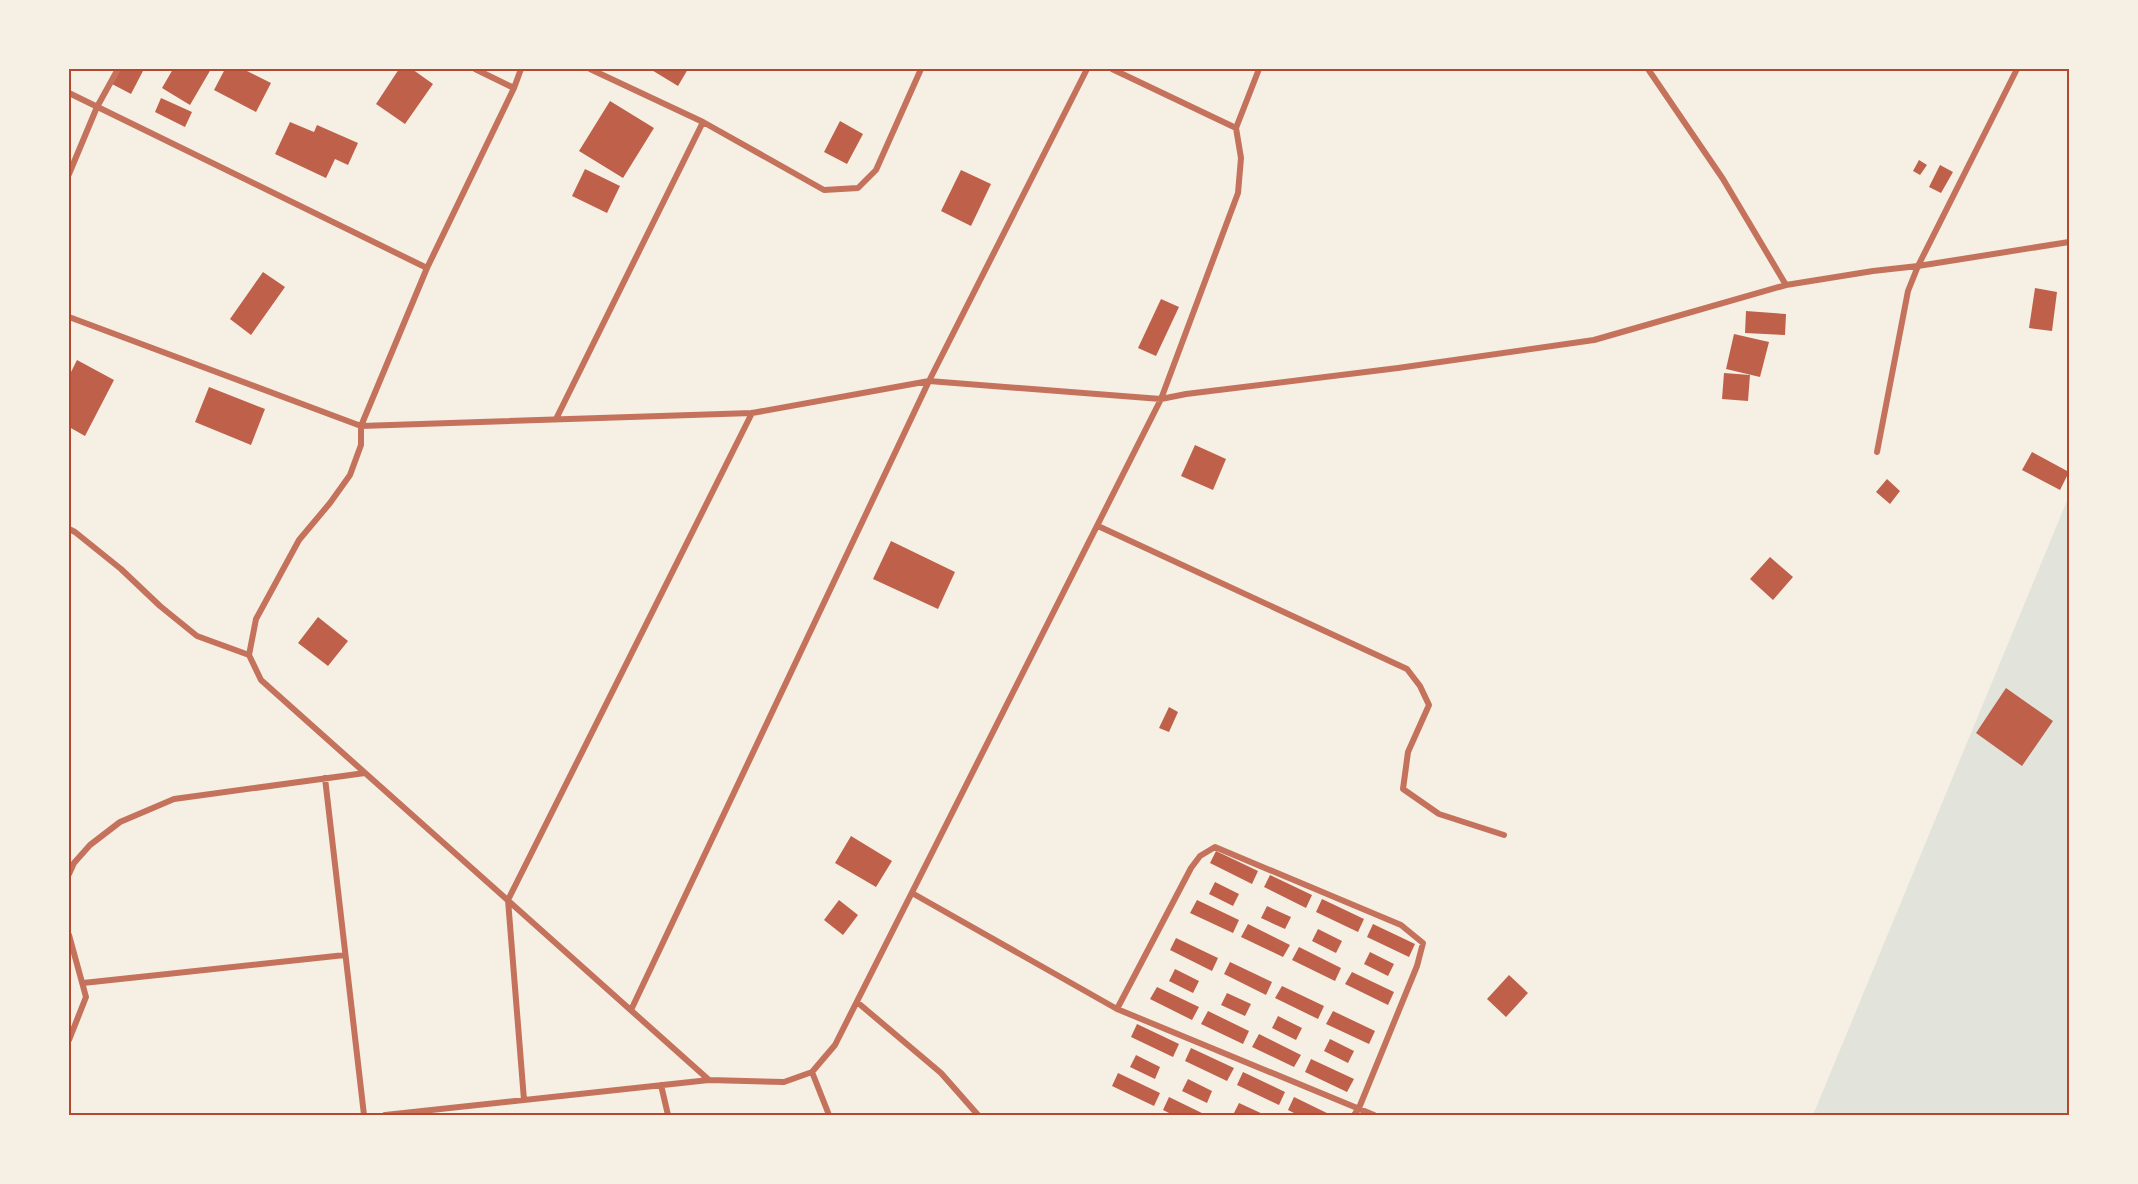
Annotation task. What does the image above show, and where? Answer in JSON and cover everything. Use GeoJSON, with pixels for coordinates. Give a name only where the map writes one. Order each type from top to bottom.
{"type":"FeatureCollection","features":[{"type":"Feature","properties":{"kind":"street"},"geometry":{"type":"LineString","coordinates":[[69,174],[96,107],[118,69]]}},
{"type":"Feature","properties":{"kind":"street"},"geometry":{"type":"LineString","coordinates":[[475,69],[514,88]]}},
{"type":"Feature","properties":{"kind":"street"},"geometry":{"type":"LineString","coordinates":[[521,69],[427,268],[361,426],[361,445],[350,475],[299,540],[256,619],[249,655],[261,680],[709,1080]]}},
{"type":"Feature","properties":{"kind":"street"},"geometry":{"type":"LineString","coordinates":[[590,69],[703,122],[824,190],[858,188],[876,170],[921,69]]}},
{"type":"Feature","properties":{"kind":"street"},"geometry":{"type":"LineString","coordinates":[[631,1010],[929,381],[1087,69]]}},
{"type":"Feature","properties":{"kind":"street"},"geometry":{"type":"LineString","coordinates":[[1112,69],[1236,128]]}},
{"type":"Feature","properties":{"kind":"street"},"geometry":{"type":"LineString","coordinates":[[385,1115],[709,1080],[784,1082],[812,1072],[835,1046],[1161,399],[1238,193],[1241,158],[1236,128],[1259,69]]}},
{"type":"Feature","properties":{"kind":"street"},"geometry":{"type":"LineString","coordinates":[[1648,69],[1723,179],[1786,285]]}},
{"type":"Feature","properties":{"kind":"street"},"geometry":{"type":"LineString","coordinates":[[1877,452],[1908,291],[1918,266],[2017,69]]}},
{"type":"Feature","properties":{"kind":"street"},"geometry":{"type":"LineString","coordinates":[[69,93],[427,268]]}},
{"type":"Feature","properties":{"kind":"street"},"geometry":{"type":"LineString","coordinates":[[556,419],[703,122]]}},
{"type":"Feature","properties":{"kind":"street"},"geometry":{"type":"LineString","coordinates":[[69,317],[361,426],[752,413],[929,381],[1161,399],[1594,340],[1786,285],[2069,242]]}},
{"type":"Feature","properties":{"kind":"street"},"geometry":{"type":"LineString","coordinates":[[524,1100],[508,900],[752,413]]}},
{"type":"Feature","properties":{"kind":"street"},"geometry":{"type":"LineString","coordinates":[[1098,526],[1407,669],[1420,686],[1428,705],[1408,752],[1402,789],[1439,814],[1504,835]]}},
{"type":"Feature","properties":{"kind":"street"},"geometry":{"type":"LineString","coordinates":[[69,529],[122,569],[160,606],[197,636],[249,655]]}},
{"type":"Feature","properties":{"kind":"street"},"geometry":{"type":"LineString","coordinates":[[69,874],[74,863],[90,845],[120,822],[174,799],[365,773]]}},
{"type":"Feature","properties":{"kind":"street"},"geometry":{"type":"LineString","coordinates":[[325,778],[364,1115]]}},
{"type":"Feature","properties":{"kind":"street"},"geometry":{"type":"LineString","coordinates":[[1117,1009],[1191,868],[1200,856],[1215,847],[1401,925],[1423,943],[1417,966],[1359,1108],[1354,1115]]}},
{"type":"Feature","properties":{"kind":"street"},"geometry":{"type":"LineString","coordinates":[[912,893],[1117,1009],[1374,1115]]}},
{"type":"Feature","properties":{"kind":"street"},"geometry":{"type":"LineString","coordinates":[[69,935],[86,997],[69,1040]]}},
{"type":"Feature","properties":{"kind":"street"},"geometry":{"type":"LineString","coordinates":[[83,983],[345,955]]}},
{"type":"Feature","properties":{"kind":"street"},"geometry":{"type":"LineString","coordinates":[[857,1002],[941,1073],[978,1115]]}},
{"type":"Feature","properties":{"kind":"street"},"geometry":{"type":"LineString","coordinates":[[812,1072],[829,1115]]}},
{"type":"Feature","properties":{"kind":"street"},"geometry":{"type":"LineString","coordinates":[[662,1085],[668,1115]]}},
{"type":"Feature","properties":{"kind":"shaded area"},"geometry":{"type":"Polygon","coordinates":[[[2069,496],[2069,1115],[1813,1115],[2069,496]]]}},
{"type":"Feature","properties":{"kind":"building"},"geometry":{"type":"Polygon","coordinates":[[[120,69],[144,69],[131,94],[112,84],[120,69]]]}},
{"type":"Feature","properties":{"kind":"building"},"geometry":{"type":"Polygon","coordinates":[[[173,69],[211,69],[190,105],[162,88],[173,69]]]}},
{"type":"Feature","properties":{"kind":"building"},"geometry":{"type":"Polygon","coordinates":[[[225,69],[243,69],[271,83],[256,112],[214,90],[225,69]]]}},
{"type":"Feature","properties":{"kind":"building"},"geometry":{"type":"Polygon","coordinates":[[[399,69],[412,69],[433,84],[405,124],[376,104],[399,69]]]}},
{"type":"Feature","properties":{"kind":"building"},"geometry":{"type":"Polygon","coordinates":[[[650,69],[688,69],[678,86],[650,69]]]}},
{"type":"Feature","properties":{"kind":"building"},"geometry":{"type":"Polygon","coordinates":[[[161,98],[192,112],[185,127],[155,112],[161,98]]]}},
{"type":"Feature","properties":{"kind":"building"},"geometry":{"type":"Polygon","coordinates":[[[610,101],[654,128],[623,178],[579,151],[610,101]]]}},
{"type":"Feature","properties":{"kind":"building"},"geometry":{"type":"Polygon","coordinates":[[[840,121],[863,134],[847,164],[824,152],[840,121]]]}},
{"type":"Feature","properties":{"kind":"building"},"geometry":{"type":"Polygon","coordinates":[[[290,122],[314,132],[317,125],[358,143],[348,165],[335,159],[326,178],[275,154],[290,122]]]}},
{"type":"Feature","properties":{"kind":"building"},"geometry":{"type":"Polygon","coordinates":[[[1919,160],[1927,165],[1920,175],[1913,171],[1919,160]]]}},
{"type":"Feature","properties":{"kind":"building"},"geometry":{"type":"Polygon","coordinates":[[[1940,165],[1953,172],[1941,193],[1929,187],[1940,165]]]}},
{"type":"Feature","properties":{"kind":"building"},"geometry":{"type":"Polygon","coordinates":[[[585,169],[620,186],[607,213],[572,196],[585,169]]]}},
{"type":"Feature","properties":{"kind":"building"},"geometry":{"type":"Polygon","coordinates":[[[961,170],[991,184],[971,226],[941,211],[961,170]]]}},
{"type":"Feature","properties":{"kind":"building"},"geometry":{"type":"Polygon","coordinates":[[[263,272],[285,287],[251,335],[230,319],[263,272]]]}},
{"type":"Feature","properties":{"kind":"building"},"geometry":{"type":"Polygon","coordinates":[[[2035,288],[2057,292],[2052,331],[2029,328],[2035,288]]]}},
{"type":"Feature","properties":{"kind":"building"},"geometry":{"type":"Polygon","coordinates":[[[1161,299],[1179,307],[1156,356],[1138,348],[1161,299]]]}},
{"type":"Feature","properties":{"kind":"building"},"geometry":{"type":"Polygon","coordinates":[[[1746,311],[1786,314],[1785,335],[1745,333],[1746,311]]]}},
{"type":"Feature","properties":{"kind":"building"},"geometry":{"type":"Polygon","coordinates":[[[1734,334],[1769,342],[1760,377],[1726,369],[1734,334]]]}},
{"type":"Feature","properties":{"kind":"building"},"geometry":{"type":"Polygon","coordinates":[[[77,360],[114,380],[85,436],[69,427],[69,376],[77,360]]]}},
{"type":"Feature","properties":{"kind":"building"},"geometry":{"type":"Polygon","coordinates":[[[1724,373],[1750,375],[1748,401],[1722,399],[1724,373]]]}},
{"type":"Feature","properties":{"kind":"building"},"geometry":{"type":"Polygon","coordinates":[[[209,387],[265,409],[251,445],[195,422],[209,387]]]}},
{"type":"Feature","properties":{"kind":"building"},"geometry":{"type":"Polygon","coordinates":[[[1195,445],[1226,459],[1213,490],[1181,476],[1195,445]]]}},
{"type":"Feature","properties":{"kind":"building"},"geometry":{"type":"Polygon","coordinates":[[[2032,452],[2069,472],[2060,490],[2022,470],[2032,452]]]}},
{"type":"Feature","properties":{"kind":"building"},"geometry":{"type":"Polygon","coordinates":[[[1887,479],[1900,491],[1890,504],[1876,492],[1887,479]]]}},
{"type":"Feature","properties":{"kind":"building"},"geometry":{"type":"Polygon","coordinates":[[[891,541],[955,572],[938,609],[873,579],[891,541]]]}},
{"type":"Feature","properties":{"kind":"building"},"geometry":{"type":"Polygon","coordinates":[[[1770,557],[1793,577],[1773,600],[1750,579],[1770,557]]]}},
{"type":"Feature","properties":{"kind":"building"},"geometry":{"type":"Polygon","coordinates":[[[318,617],[348,641],[328,666],[298,643],[318,617]]]}},
{"type":"Feature","properties":{"kind":"building"},"geometry":{"type":"Polygon","coordinates":[[[2006,688],[2053,721],[2022,766],[1976,733],[2006,688]]]}},
{"type":"Feature","properties":{"kind":"building"},"geometry":{"type":"Polygon","coordinates":[[[1169,707],[1178,712],[1169,732],[1159,728],[1169,707]]]}},
{"type":"Feature","properties":{"kind":"building"},"geometry":{"type":"Polygon","coordinates":[[[851,836],[892,861],[876,887],[835,863],[851,836]]]}},
{"type":"Feature","properties":{"kind":"building"},"geometry":{"type":"Polygon","coordinates":[[[1216,851],[1258,871],[1252,884],[1210,863],[1216,851]]]}},
{"type":"Feature","properties":{"kind":"building"},"geometry":{"type":"Polygon","coordinates":[[[1270,875],[1312,895],[1306,908],[1264,887],[1270,875]]]}},
{"type":"Feature","properties":{"kind":"building"},"geometry":{"type":"Polygon","coordinates":[[[1215,882],[1239,894],[1233,906],[1209,894],[1215,882]]]}},
{"type":"Feature","properties":{"kind":"building"},"geometry":{"type":"Polygon","coordinates":[[[1322,899],[1364,919],[1358,932],[1316,912],[1322,899]]]}},
{"type":"Feature","properties":{"kind":"building"},"geometry":{"type":"Polygon","coordinates":[[[839,900],[858,915],[843,935],[824,920],[839,900]]]}},
{"type":"Feature","properties":{"kind":"building"},"geometry":{"type":"Polygon","coordinates":[[[1197,900],[1239,920],[1233,933],[1190,913],[1197,900]]]}},
{"type":"Feature","properties":{"kind":"building"},"geometry":{"type":"Polygon","coordinates":[[[1267,906],[1291,917],[1285,929],[1261,918],[1267,906]]]}},
{"type":"Feature","properties":{"kind":"building"},"geometry":{"type":"Polygon","coordinates":[[[1248,924],[1290,945],[1283,957],[1241,937],[1248,924]]]}},
{"type":"Feature","properties":{"kind":"building"},"geometry":{"type":"Polygon","coordinates":[[[1373,924],[1415,944],[1409,957],[1367,937],[1373,924]]]}},
{"type":"Feature","properties":{"kind":"building"},"geometry":{"type":"Polygon","coordinates":[[[1318,929],[1342,941],[1336,953],[1312,941],[1318,929]]]}},
{"type":"Feature","properties":{"kind":"building"},"geometry":{"type":"Polygon","coordinates":[[[1176,938],[1218,958],[1212,971],[1170,950],[1176,938]]]}},
{"type":"Feature","properties":{"kind":"building"},"geometry":{"type":"Polygon","coordinates":[[[1299,947],[1341,968],[1335,981],[1292,960],[1299,947]]]}},
{"type":"Feature","properties":{"kind":"building"},"geometry":{"type":"Polygon","coordinates":[[[1370,952],[1394,964],[1388,976],[1364,964],[1370,952]]]}},
{"type":"Feature","properties":{"kind":"building"},"geometry":{"type":"Polygon","coordinates":[[[1230,962],[1272,982],[1266,995],[1224,974],[1230,962]]]}},
{"type":"Feature","properties":{"kind":"building"},"geometry":{"type":"Polygon","coordinates":[[[1175,969],[1199,981],[1193,993],[1169,981],[1175,969]]]}},
{"type":"Feature","properties":{"kind":"building"},"geometry":{"type":"Polygon","coordinates":[[[1352,972],[1394,992],[1388,1005],[1345,984],[1352,972]]]}},
{"type":"Feature","properties":{"kind":"building"},"geometry":{"type":"Polygon","coordinates":[[[1509,975],[1528,993],[1506,1017],[1487,999],[1509,975]]]}},
{"type":"Feature","properties":{"kind":"building"},"geometry":{"type":"Polygon","coordinates":[[[1282,986],[1324,1006],[1318,1019],[1275,998],[1282,986]]]}},
{"type":"Feature","properties":{"kind":"building"},"geometry":{"type":"Polygon","coordinates":[[[1157,987],[1199,1007],[1192,1020],[1150,999],[1157,987]]]}},
{"type":"Feature","properties":{"kind":"building"},"geometry":{"type":"Polygon","coordinates":[[[1227,993],[1251,1004],[1245,1016],[1221,1005],[1227,993]]]}},
{"type":"Feature","properties":{"kind":"building"},"geometry":{"type":"Polygon","coordinates":[[[1208,1011],[1249,1031],[1243,1044],[1201,1024],[1208,1011]]]}},
{"type":"Feature","properties":{"kind":"building"},"geometry":{"type":"Polygon","coordinates":[[[1333,1011],[1375,1031],[1369,1044],[1326,1024],[1333,1011]]]}},
{"type":"Feature","properties":{"kind":"building"},"geometry":{"type":"Polygon","coordinates":[[[1278,1016],[1302,1028],[1296,1040],[1272,1028],[1278,1016]]]}},
{"type":"Feature","properties":{"kind":"building"},"geometry":{"type":"Polygon","coordinates":[[[1137,1024],[1179,1044],[1173,1057],[1131,1037],[1137,1024]]]}},
{"type":"Feature","properties":{"kind":"building"},"geometry":{"type":"Polygon","coordinates":[[[1259,1034],[1301,1055],[1294,1067],[1252,1047],[1259,1034]]]}},
{"type":"Feature","properties":{"kind":"building"},"geometry":{"type":"Polygon","coordinates":[[[1330,1039],[1354,1051],[1348,1063],[1324,1051],[1330,1039]]]}},
{"type":"Feature","properties":{"kind":"building"},"geometry":{"type":"Polygon","coordinates":[[[1191,1048],[1234,1068],[1227,1081],[1185,1061],[1191,1048]]]}},
{"type":"Feature","properties":{"kind":"building"},"geometry":{"type":"Polygon","coordinates":[[[1136,1055],[1160,1067],[1155,1079],[1130,1067],[1136,1055]]]}},
{"type":"Feature","properties":{"kind":"building"},"geometry":{"type":"Polygon","coordinates":[[[1311,1059],[1354,1079],[1347,1092],[1305,1072],[1311,1059]]]}},
{"type":"Feature","properties":{"kind":"building"},"geometry":{"type":"Polygon","coordinates":[[[1243,1072],[1285,1092],[1279,1105],[1237,1085],[1243,1072]]]}},
{"type":"Feature","properties":{"kind":"building"},"geometry":{"type":"Polygon","coordinates":[[[1118,1073],[1160,1093],[1154,1106],[1112,1086],[1118,1073]]]}},
{"type":"Feature","properties":{"kind":"building"},"geometry":{"type":"Polygon","coordinates":[[[1188,1079],[1212,1091],[1207,1103],[1182,1091],[1188,1079]]]}},
{"type":"Feature","properties":{"kind":"building"},"geometry":{"type":"Polygon","coordinates":[[[1169,1097],[1206,1115],[1173,1115],[1163,1110],[1169,1097]]]}},
{"type":"Feature","properties":{"kind":"building"},"geometry":{"type":"Polygon","coordinates":[[[1294,1097],[1331,1115],[1298,1115],[1288,1110],[1294,1097]]]}},
{"type":"Feature","properties":{"kind":"building"},"geometry":{"type":"Polygon","coordinates":[[[1239,1103],[1265,1115],[1233,1115],[1239,1103]]]}}]}
